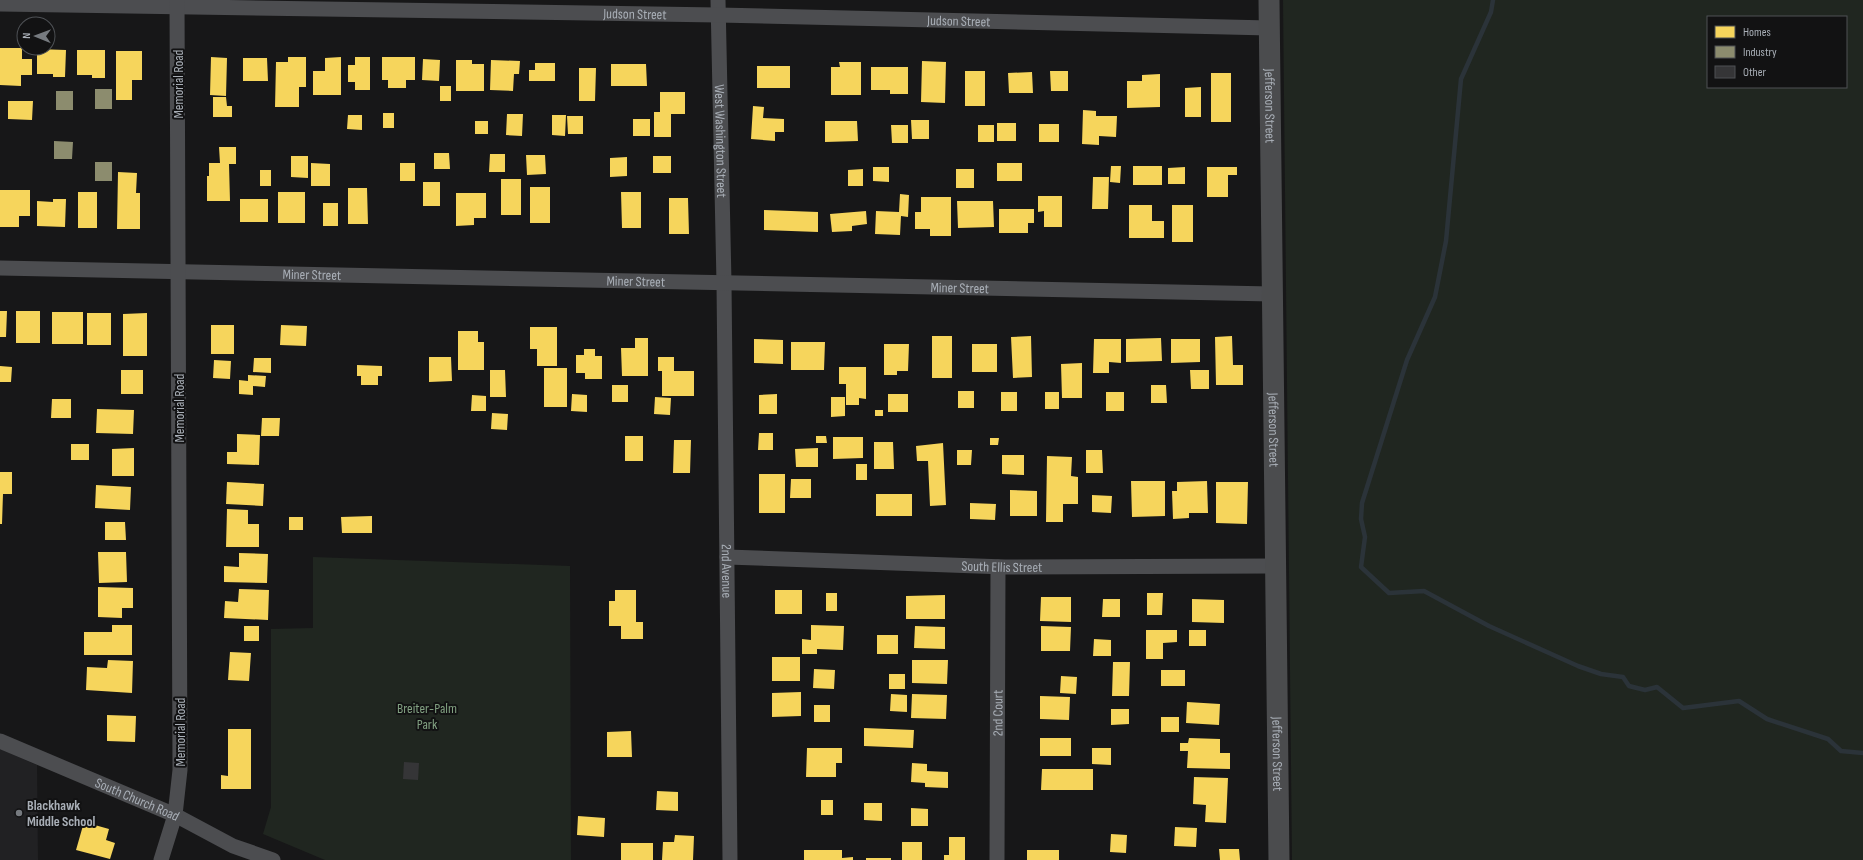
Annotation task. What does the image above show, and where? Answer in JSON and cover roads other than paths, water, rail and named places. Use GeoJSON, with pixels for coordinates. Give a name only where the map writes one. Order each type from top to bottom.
{"type":"FeatureCollection","features":[{"type":"Feature","properties":{"kind":"street","name":"West Washington Street"},"geometry":{"type":"LineString","coordinates":[[718,0],[724,283]]}},
{"type":"Feature","properties":{"kind":"street","name":"Jefferson Street"},"geometry":{"type":"LineString","coordinates":[[1269,0],[1279,860]]}},
{"type":"Feature","properties":{"kind":"street","name":"Judson Street"},"geometry":{"type":"LineString","coordinates":[[0,4],[178,4],[1269,28]]}},
{"type":"Feature","properties":{"kind":"street","name":"Memorial Road"},"geometry":{"type":"LineString","coordinates":[[161,860],[175,815],[180,770],[178,4]]}},
{"type":"Feature","properties":{"kind":"street","name":"Miner Street"},"geometry":{"type":"LineString","coordinates":[[0,268],[1272,294]]}},
{"type":"Feature","properties":{"kind":"street","name":"2nd Avenue"},"geometry":{"type":"LineString","coordinates":[[724,283],[730,860]]}},
{"type":"Feature","properties":{"kind":"street","name":"South Ellis Street"},"geometry":{"type":"LineString","coordinates":[[727,557],[998,567],[1276,566]]}},
{"type":"Feature","properties":{"kind":"street","name":"2nd Court"},"geometry":{"type":"LineString","coordinates":[[997,860],[998,567]]}},
{"type":"Feature","properties":{"kind":"street","name":"South Church Road"},"geometry":{"type":"LineString","coordinates":[[0,741],[175,815],[233,846],[273,860]]}},
{"type":"Feature","properties":{"kind":"waterway"},"geometry":{"type":"LineString","coordinates":[[1493,0],[1491,12],[1461,79],[1446,241],[1435,297],[1407,360],[1362,503],[1361,519],[1365,537],[1361,567],[1389,593],[1424,591],[1489,626],[1578,666],[1601,674],[1623,677],[1629,686],[1645,690],[1657,687],[1683,708],[1739,701],[1767,719],[1828,739],[1841,751],[1863,753]]}},
{"type":"Feature","properties":{"kind":"place","name":"Blackhawk Middle School"},"geometry":{"type":"Point","coordinates":[19,813]}},
{"type":"Feature","properties":{"kind":"park label","name":"Breiter-Palm Park"},"geometry":{"type":"Point","coordinates":[427,716]}}]}
